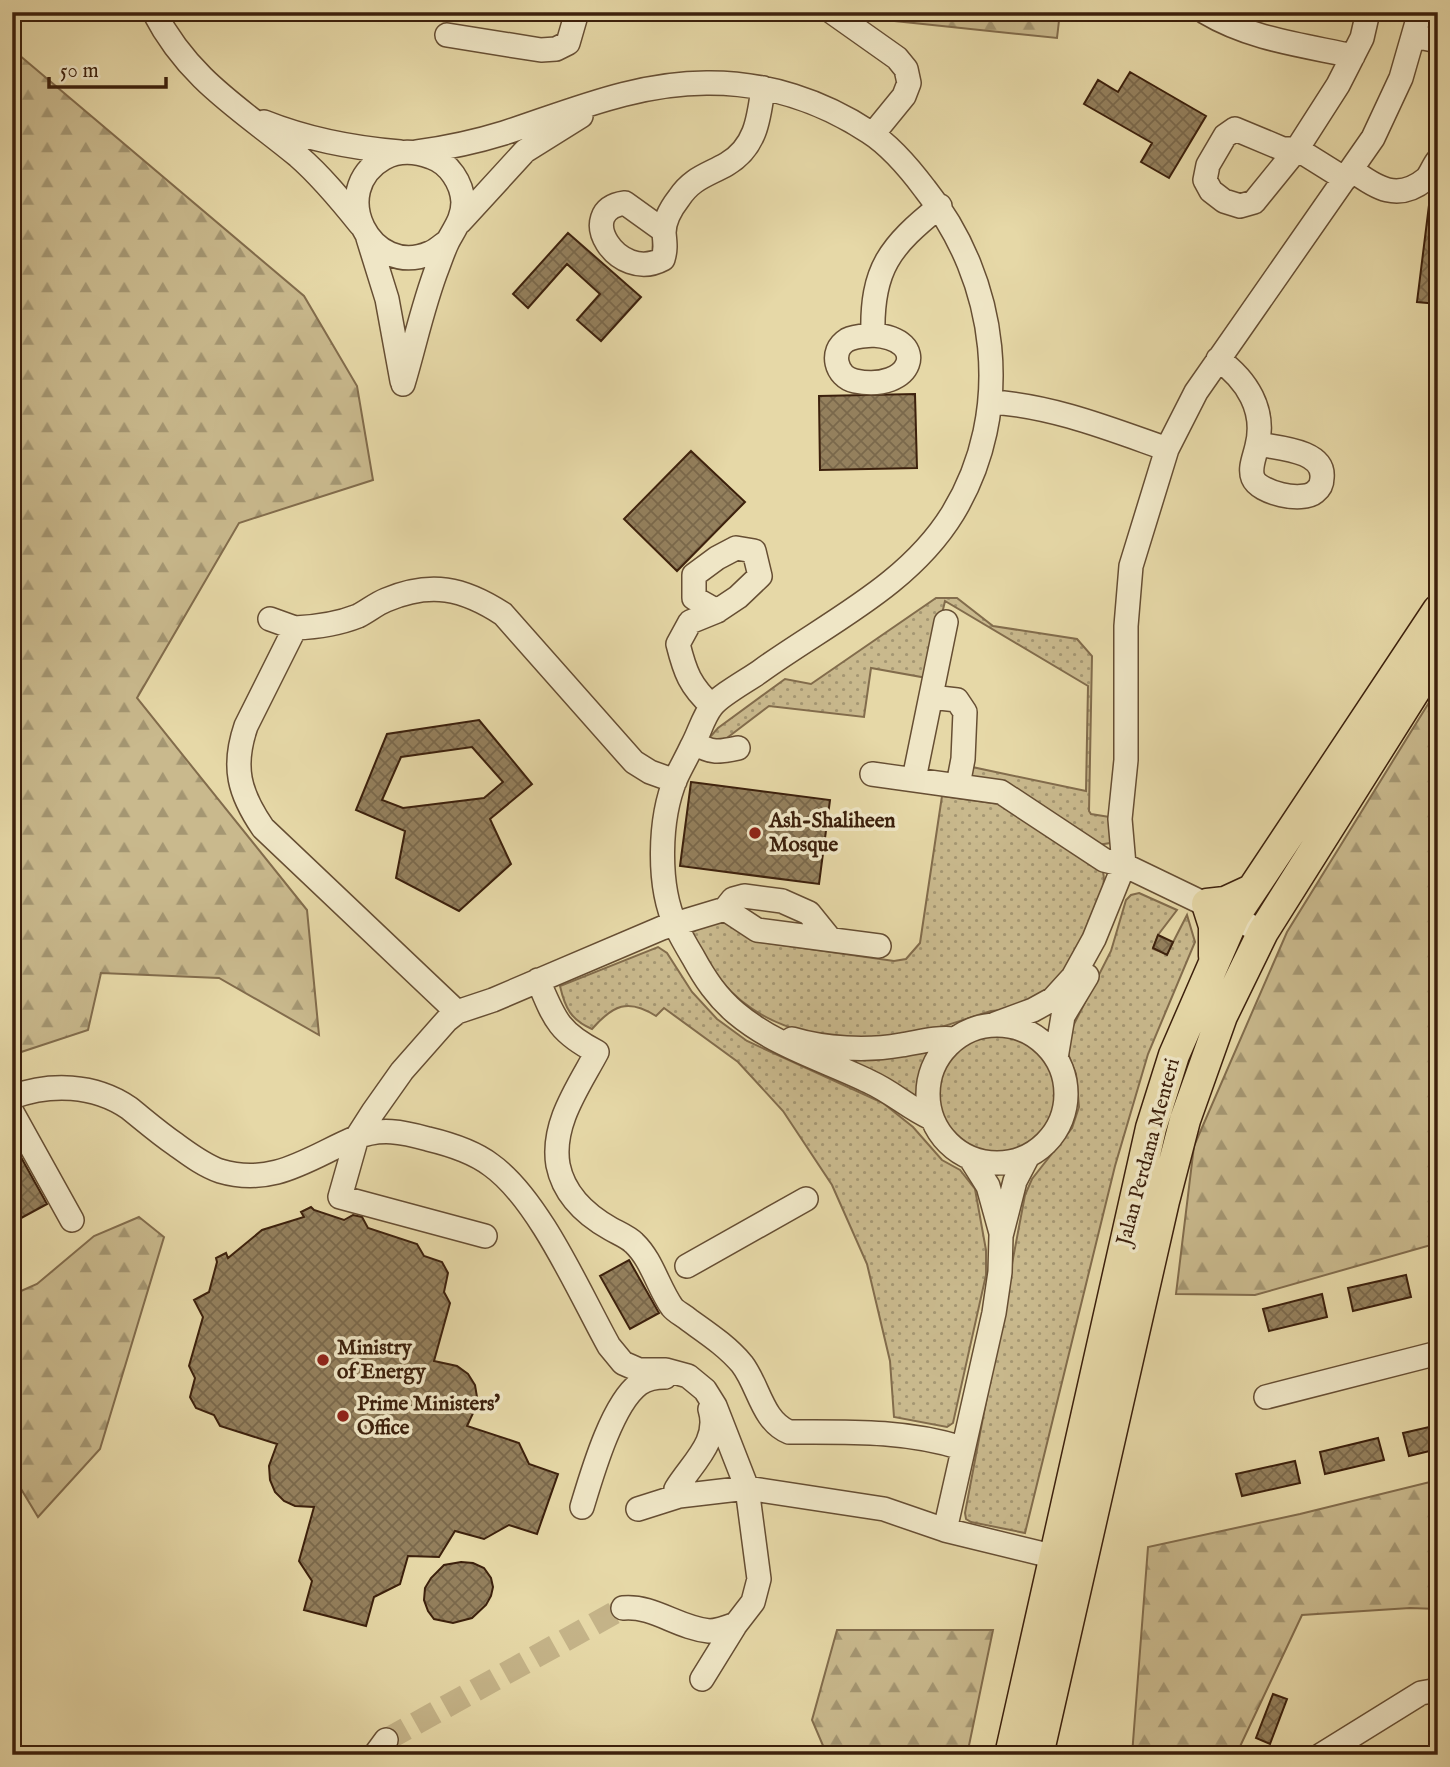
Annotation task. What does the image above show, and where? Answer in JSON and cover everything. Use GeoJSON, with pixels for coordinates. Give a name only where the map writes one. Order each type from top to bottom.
{"type":"FeatureCollection","features":[{"type":"Feature","properties":{"kind":"main road","name":"Jalan Perdana Menteri"},"geometry":{"type":"LineString","coordinates":[[1038,1755],[1067,1560],[1151,1128],[1174,1055],[1234,917],[1438,610]]}},
{"type":"Feature","properties":{"kind":"main road","name":"Jalan Perdana Menteri"},"geometry":{"type":"LineString","coordinates":[[1010,1755],[1072,1542],[1108,1388],[1128,1361],[1185,1120],[1222,1016],[1263,932],[1438,654]]}},
{"type":"Feature","properties":{"kind":"main road"},"geometry":{"type":"LineString","coordinates":[[1214,963],[1214,926],[1207,904],[1225,902],[1251,890]]}},
{"type":"Feature","properties":{"kind":"street"},"geometry":{"type":"LineString","coordinates":[[154,12],[172,44],[191,68],[299,157],[327,184],[364,231],[386,252],[407,257],[429,254],[448,241]]}},
{"type":"Feature","properties":{"kind":"street"},"geometry":{"type":"LineString","coordinates":[[447,35],[541,50],[556,49],[568,43],[578,12]]}},
{"type":"Feature","properties":{"kind":"street"},"geometry":{"type":"LineString","coordinates":[[832,12],[897,58],[906,69],[909,83],[904,96],[873,134]]}},
{"type":"Feature","properties":{"kind":"street"},"geometry":{"type":"LineString","coordinates":[[1205,12],[1227,26],[1255,35],[1353,56]]}},
{"type":"Feature","properties":{"kind":"street"},"geometry":{"type":"LineString","coordinates":[[1368,12],[1362,38],[1338,85],[1297,149],[1385,191],[1403,190],[1435,174]]}},
{"type":"Feature","properties":{"kind":"street"},"geometry":{"type":"LineString","coordinates":[[995,1024],[1020,1028],[1041,1040],[1056,1058],[1065,1079],[1066,1102],[1059,1124],[1046,1143],[1028,1156],[1009,1162],[990,1163],[971,1159],[954,1149],[940,1135],[931,1118],[927,1096],[930,1074],[939,1055],[955,1039],[974,1028],[995,1024],[1033,1010],[1053,999],[1073,977],[1094,939],[1124,865],[1120,819],[1126,760],[1126,626],[1131,566],[1167,449],[1196,392],[1373,138],[1389,106],[1420,12]]}},
{"type":"Feature","properties":{"kind":"street"},"geometry":{"type":"LineString","coordinates":[[1414,36],[1438,41]]}},
{"type":"Feature","properties":{"kind":"street"},"geometry":{"type":"LineString","coordinates":[[625,94],[568,123],[525,151],[460,222],[448,241],[425,299],[403,384],[387,299],[356,209],[363,179],[373,166],[385,158],[479,140],[560,113],[625,94],[656,86],[686,83],[739,84],[796,96],[825,107],[873,134],[911,170],[940,206],[955,231],[975,278],[986,315],[990,342],[991,402],[985,435],[972,474],[955,509],[934,542],[909,566],[846,614],[768,665],[712,706],[675,781],[665,826],[663,864],[669,906],[675,925],[709,987],[736,1014],[792,1049],[885,1089],[914,1110],[931,1118]]}},
{"type":"Feature","properties":{"kind":"street"},"geometry":{"type":"LineString","coordinates":[[664,231],[668,216],[693,181],[739,155],[752,140],[759,120],[764,88]]}},
{"type":"Feature","properties":{"kind":"street"},"geometry":{"type":"LineString","coordinates":[[242,112],[316,141],[357,149],[409,152],[435,158],[449,169],[459,185],[463,203],[460,222]]}},
{"type":"Feature","properties":{"kind":"street"},"geometry":{"type":"LineString","coordinates":[[873,335],[877,283],[887,258],[901,238],[940,206]]}},
{"type":"Feature","properties":{"kind":"street"},"geometry":{"type":"LineString","coordinates":[[1218,359],[1234,371],[1252,396],[1259,420],[1258,444]]}},
{"type":"Feature","properties":{"kind":"street"},"geometry":{"type":"LineString","coordinates":[[991,402],[1027,406],[1083,419],[1167,449]]}},
{"type":"Feature","properties":{"kind":"street"},"geometry":{"type":"LineString","coordinates":[[271,618],[295,628],[335,623],[358,616],[400,594],[418,590],[449,590],[479,599],[503,614],[634,762],[650,772],[675,781]]}},
{"type":"Feature","properties":{"kind":"street"},"geometry":{"type":"LineString","coordinates":[[712,706],[696,691],[685,670],[678,644],[690,622],[717,611]]}},
{"type":"Feature","properties":{"kind":"street"},"geometry":{"type":"LineString","coordinates":[[914,779],[946,622]]}},
{"type":"Feature","properties":{"kind":"street"},"geometry":{"type":"LineString","coordinates":[[295,628],[241,740],[239,773],[242,793],[262,828],[457,1012]]}},
{"type":"Feature","properties":{"kind":"street"},"geometry":{"type":"LineString","coordinates":[[930,697],[957,700],[965,712],[963,759],[958,786]]}},
{"type":"Feature","properties":{"kind":"street"},"geometry":{"type":"LineString","coordinates":[[695,742],[716,753],[738,748]]}},
{"type":"Feature","properties":{"kind":"street"},"geometry":{"type":"LineString","coordinates":[[872,774],[1001,792],[1104,860],[1124,865],[1263,932]]}},
{"type":"Feature","properties":{"kind":"street"},"geometry":{"type":"LineString","coordinates":[[1056,1058],[1063,1016],[1083,985],[1103,939],[1115,890]]}},
{"type":"Feature","properties":{"kind":"street"},"geometry":{"type":"LineString","coordinates":[[485,1236],[340,1197],[357,1137],[402,1071],[447,1020],[457,1012],[662,928],[725,909],[733,899],[744,896],[782,901],[809,913],[830,939]]}},
{"type":"Feature","properties":{"kind":"street"},"geometry":{"type":"LineString","coordinates":[[725,909],[757,930],[879,946]]}},
{"type":"Feature","properties":{"kind":"street"},"geometry":{"type":"LineString","coordinates":[[538,980],[553,1016],[565,1032],[597,1052],[562,1120],[558,1139],[561,1177],[575,1202],[597,1221],[634,1242],[673,1309],[727,1348],[741,1363],[754,1381],[767,1413],[778,1427],[789,1432],[894,1433],[962,1448]]}},
{"type":"Feature","properties":{"kind":"street"},"geometry":{"type":"LineString","coordinates":[[759,1029],[799,1041],[835,1046],[900,1046],[938,1037],[955,1039]]}},
{"type":"Feature","properties":{"kind":"street"},"geometry":{"type":"LineString","coordinates":[[12,1097],[33,1090],[65,1086],[99,1094],[126,1106],[198,1161],[221,1171],[250,1175],[276,1173],[301,1165],[357,1137],[384,1130],[408,1133],[449,1144],[491,1164],[524,1197],[609,1346],[623,1363],[639,1370],[666,1370],[688,1376],[705,1390],[715,1406],[747,1488],[759,1579],[753,1602],[702,1679]]}},
{"type":"Feature","properties":{"kind":"street"},"geometry":{"type":"LineString","coordinates":[[12,1112],[72,1220]]}},
{"type":"Feature","properties":{"kind":"street"},"geometry":{"type":"LineString","coordinates":[[945,1530],[994,1313],[1000,1272],[1001,1236],[1015,1181],[1028,1156]]}},
{"type":"Feature","properties":{"kind":"street"},"geometry":{"type":"LineString","coordinates":[[971,1159],[988,1186],[1001,1236]]}},
{"type":"Feature","properties":{"kind":"street"},"geometry":{"type":"LineString","coordinates":[[687,1266],[806,1199]]}},
{"type":"Feature","properties":{"kind":"street"},"geometry":{"type":"LineString","coordinates":[[1266,1397],[1438,1353]]}},
{"type":"Feature","properties":{"kind":"street"},"geometry":{"type":"LineString","coordinates":[[582,1507],[592,1473],[624,1401],[642,1381],[662,1377],[679,1378],[691,1385],[708,1401],[714,1421],[708,1443],[676,1489],[679,1496]]}},
{"type":"Feature","properties":{"kind":"street"},"geometry":{"type":"LineString","coordinates":[[638,1509],[679,1496],[747,1488],[884,1509],[945,1530],[1067,1560]]}},
{"type":"Feature","properties":{"kind":"street"},"geometry":{"type":"LineString","coordinates":[[622,1608],[638,1606],[680,1623],[710,1631],[736,1624]]}},
{"type":"Feature","properties":{"kind":"street"},"geometry":{"type":"LineString","coordinates":[[1321,1755],[1422,1693],[1438,1690]]}},
{"type":"Feature","properties":{"kind":"green space"},"geometry":{"type":"Polygon","coordinates":[[[870,12],[1060,12],[1057,38],[885,20],[870,12]]]}},
{"type":"Feature","properties":{"kind":"green space"},"geometry":{"type":"Polygon","coordinates":[[[12,49],[304,296],[357,386],[373,480],[239,523],[137,698],[307,910],[319,1035],[219,978],[101,973],[88,1030],[12,1055],[12,49]]]}},
{"type":"Feature","properties":{"kind":"green space"},"geometry":{"type":"Polygon","coordinates":[[[936,598],[957,598],[993,626],[1077,639],[1092,656],[1089,811],[1091,814],[1116,818],[1110,843],[1098,845],[968,777],[972,767],[1086,791],[1088,686],[945,601],[927,678],[871,668],[864,717],[769,706],[719,744],[711,742],[710,737],[718,728],[785,679],[811,684],[936,598]]]}},
{"type":"Feature","properties":{"kind":"green space"},"geometry":{"type":"Polygon","coordinates":[[[1438,688],[1438,1243],[1255,1295],[1176,1294],[1194,1146],[1287,932],[1438,688]]]}},
{"type":"Feature","properties":{"kind":"green space"},"geometry":{"type":"Polygon","coordinates":[[[942,796],[999,804],[1103,872],[1098,904],[1082,940],[1065,971],[1046,995],[1016,1010],[991,1011],[919,1033],[858,1039],[833,1037],[784,1025],[740,1000],[722,982],[701,952],[693,932],[706,924],[723,921],[730,923],[753,941],[894,961],[906,959],[920,943],[942,796]]]}},
{"type":"Feature","properties":{"kind":"green space"},"geometry":{"type":"Polygon","coordinates":[[[1139,893],[1177,910],[1158,935],[1153,949],[1167,954],[1187,915],[1195,942],[1148,1054],[1115,1166],[1025,1533],[971,1522],[966,1519],[965,1513],[1025,1195],[1032,1179],[1072,1128],[1079,1107],[1076,1074],[1067,1051],[1069,1034],[1111,951],[1126,900],[1139,893]]]}},
{"type":"Feature","properties":{"kind":"green space"},"geometry":{"type":"Polygon","coordinates":[[[658,947],[667,953],[692,992],[717,1019],[747,1041],[883,1103],[913,1127],[942,1160],[960,1170],[975,1189],[986,1250],[986,1275],[953,1423],[947,1427],[894,1417],[890,1361],[867,1264],[832,1185],[783,1111],[738,1062],[664,1008],[656,1016],[637,1007],[621,1007],[607,1014],[592,1029],[579,1022],[570,1012],[560,986],[658,947]]]}},
{"type":"Feature","properties":{"kind":"green space"},"geometry":{"type":"Polygon","coordinates":[[[997,1034],[1020,1039],[1039,1052],[1052,1071],[1057,1094],[1052,1117],[1039,1136],[1020,1149],[997,1154],[974,1149],[955,1136],[942,1117],[937,1094],[942,1071],[955,1052],[974,1039],[997,1034]]]}},
{"type":"Feature","properties":{"kind":"green space"},"geometry":{"type":"Polygon","coordinates":[[[934,1046],[922,1074],[918,1105],[823,1053],[934,1046]]]}},
{"type":"Feature","properties":{"kind":"green space"},"geometry":{"type":"Polygon","coordinates":[[[139,1217],[164,1237],[100,1449],[38,1517],[12,1474],[12,1295],[37,1284],[94,1236],[139,1217]]]}},
{"type":"Feature","properties":{"kind":"green space"},"geometry":{"type":"Polygon","coordinates":[[[1438,1480],[1438,1609],[1410,1608],[1302,1615],[1236,1755],[1132,1755],[1148,1547],[1438,1480]]]}},
{"type":"Feature","properties":{"kind":"green space"},"geometry":{"type":"Polygon","coordinates":[[[837,1630],[993,1630],[967,1755],[827,1755],[812,1720],[837,1630]]]}},
{"type":"Feature","properties":{"kind":"building"},"geometry":{"type":"Polygon","coordinates":[[[1130,72],[1206,116],[1169,178],[1141,162],[1152,143],[1084,104],[1098,80],[1118,92],[1130,72]]]}},
{"type":"Feature","properties":{"kind":"building"},"geometry":{"type":"Polygon","coordinates":[[[1430,197],[1438,198],[1438,304],[1417,302],[1430,197]]]}},
{"type":"Feature","properties":{"kind":"building"},"geometry":{"type":"Polygon","coordinates":[[[568,233],[641,297],[601,341],[577,320],[600,294],[567,264],[528,308],[513,294],[568,233]]]}},
{"type":"Feature","properties":{"kind":"building"},"geometry":{"type":"Polygon","coordinates":[[[915,394],[917,468],[820,470],[819,396],[915,394]]]}},
{"type":"Feature","properties":{"kind":"building"},"geometry":{"type":"Polygon","coordinates":[[[691,451],[745,502],[677,571],[624,519],[691,451]]]}},
{"type":"Feature","properties":{"kind":"building"},"geometry":{"type":"Polygon","coordinates":[[[479,720],[532,784],[490,819],[511,864],[459,911],[396,878],[405,831],[356,810],[387,734],[479,720]],[[472,747],[401,757],[382,800],[403,808],[484,798],[503,782],[472,747]]]}},
{"type":"Feature","properties":{"kind":"building","name":"Ash-Shaliheen Mosque"},"geometry":{"type":"Polygon","coordinates":[[[691,782],[830,800],[819,884],[680,866],[691,782]]]}},
{"type":"Feature","properties":{"kind":"building"},"geometry":{"type":"Polygon","coordinates":[[[1158,935],[1173,942],[1167,955],[1153,948],[1158,935]]]}},
{"type":"Feature","properties":{"kind":"building"},"geometry":{"type":"Polygon","coordinates":[[[12,1141],[47,1204],[12,1223],[12,1141]]]}},
{"type":"Feature","properties":{"kind":"building","name":"Prime Ministers' Office"},"geometry":{"type":"Polygon","coordinates":[[[311,1207],[344,1220],[353,1215],[362,1217],[368,1228],[417,1244],[424,1256],[442,1262],[448,1273],[444,1292],[450,1303],[434,1361],[457,1366],[468,1374],[475,1385],[475,1409],[467,1426],[519,1443],[529,1464],[558,1474],[537,1534],[509,1525],[484,1539],[455,1531],[439,1557],[408,1556],[400,1584],[374,1597],[366,1626],[304,1610],[312,1581],[299,1561],[314,1507],[295,1506],[284,1501],[275,1492],[270,1480],[269,1466],[277,1444],[220,1426],[214,1415],[196,1408],[190,1397],[195,1378],[189,1366],[203,1317],[194,1300],[209,1292],[216,1258],[226,1253],[228,1258],[262,1230],[304,1217],[301,1212],[311,1207]]]}},
{"type":"Feature","properties":{"kind":"building"},"geometry":{"type":"Polygon","coordinates":[[[629,1260],[659,1313],[630,1329],[600,1276],[629,1260]]]}},
{"type":"Feature","properties":{"kind":"building"},"geometry":{"type":"Polygon","coordinates":[[[1406,1275],[1411,1297],[1353,1311],[1348,1288],[1406,1275]]]}},
{"type":"Feature","properties":{"kind":"building"},"geometry":{"type":"Polygon","coordinates":[[[1322,1294],[1327,1317],[1269,1331],[1263,1309],[1322,1294]]]}},
{"type":"Feature","properties":{"kind":"building"},"geometry":{"type":"Polygon","coordinates":[[[1438,1425],[1438,1449],[1409,1456],[1403,1433],[1438,1425]]]}},
{"type":"Feature","properties":{"kind":"building"},"geometry":{"type":"Polygon","coordinates":[[[1378,1438],[1384,1460],[1325,1474],[1320,1452],[1378,1438]]]}},
{"type":"Feature","properties":{"kind":"building"},"geometry":{"type":"Polygon","coordinates":[[[1295,1461],[1300,1483],[1242,1496],[1236,1474],[1295,1461]]]}},
{"type":"Feature","properties":{"kind":"building"},"geometry":{"type":"Polygon","coordinates":[[[461,1562],[484,1568],[491,1578],[491,1596],[472,1618],[453,1623],[434,1619],[424,1600],[425,1588],[444,1565],[461,1562]]]}},
{"type":"Feature","properties":{"kind":"building"},"geometry":{"type":"Polygon","coordinates":[[[1273,1694],[1287,1699],[1270,1744],[1256,1738],[1273,1694]]]}},
{"type":"Feature","properties":{"kind":"tunnel"},"geometry":{"type":"LineString","coordinates":[[386,1740],[623,1608]]}},
{"type":"Feature","properties":{"kind":"place","name":"Ash-Shaliheen Mosque"},"geometry":{"type":"Point","coordinates":[755,833]}},
{"type":"Feature","properties":{"kind":"place","name":"Ministry of Energy"},"geometry":{"type":"Point","coordinates":[323,1360]}},
{"type":"Feature","properties":{"kind":"place","name":"Prime Ministers' Office"},"geometry":{"type":"Point","coordinates":[343,1416]}}]}
